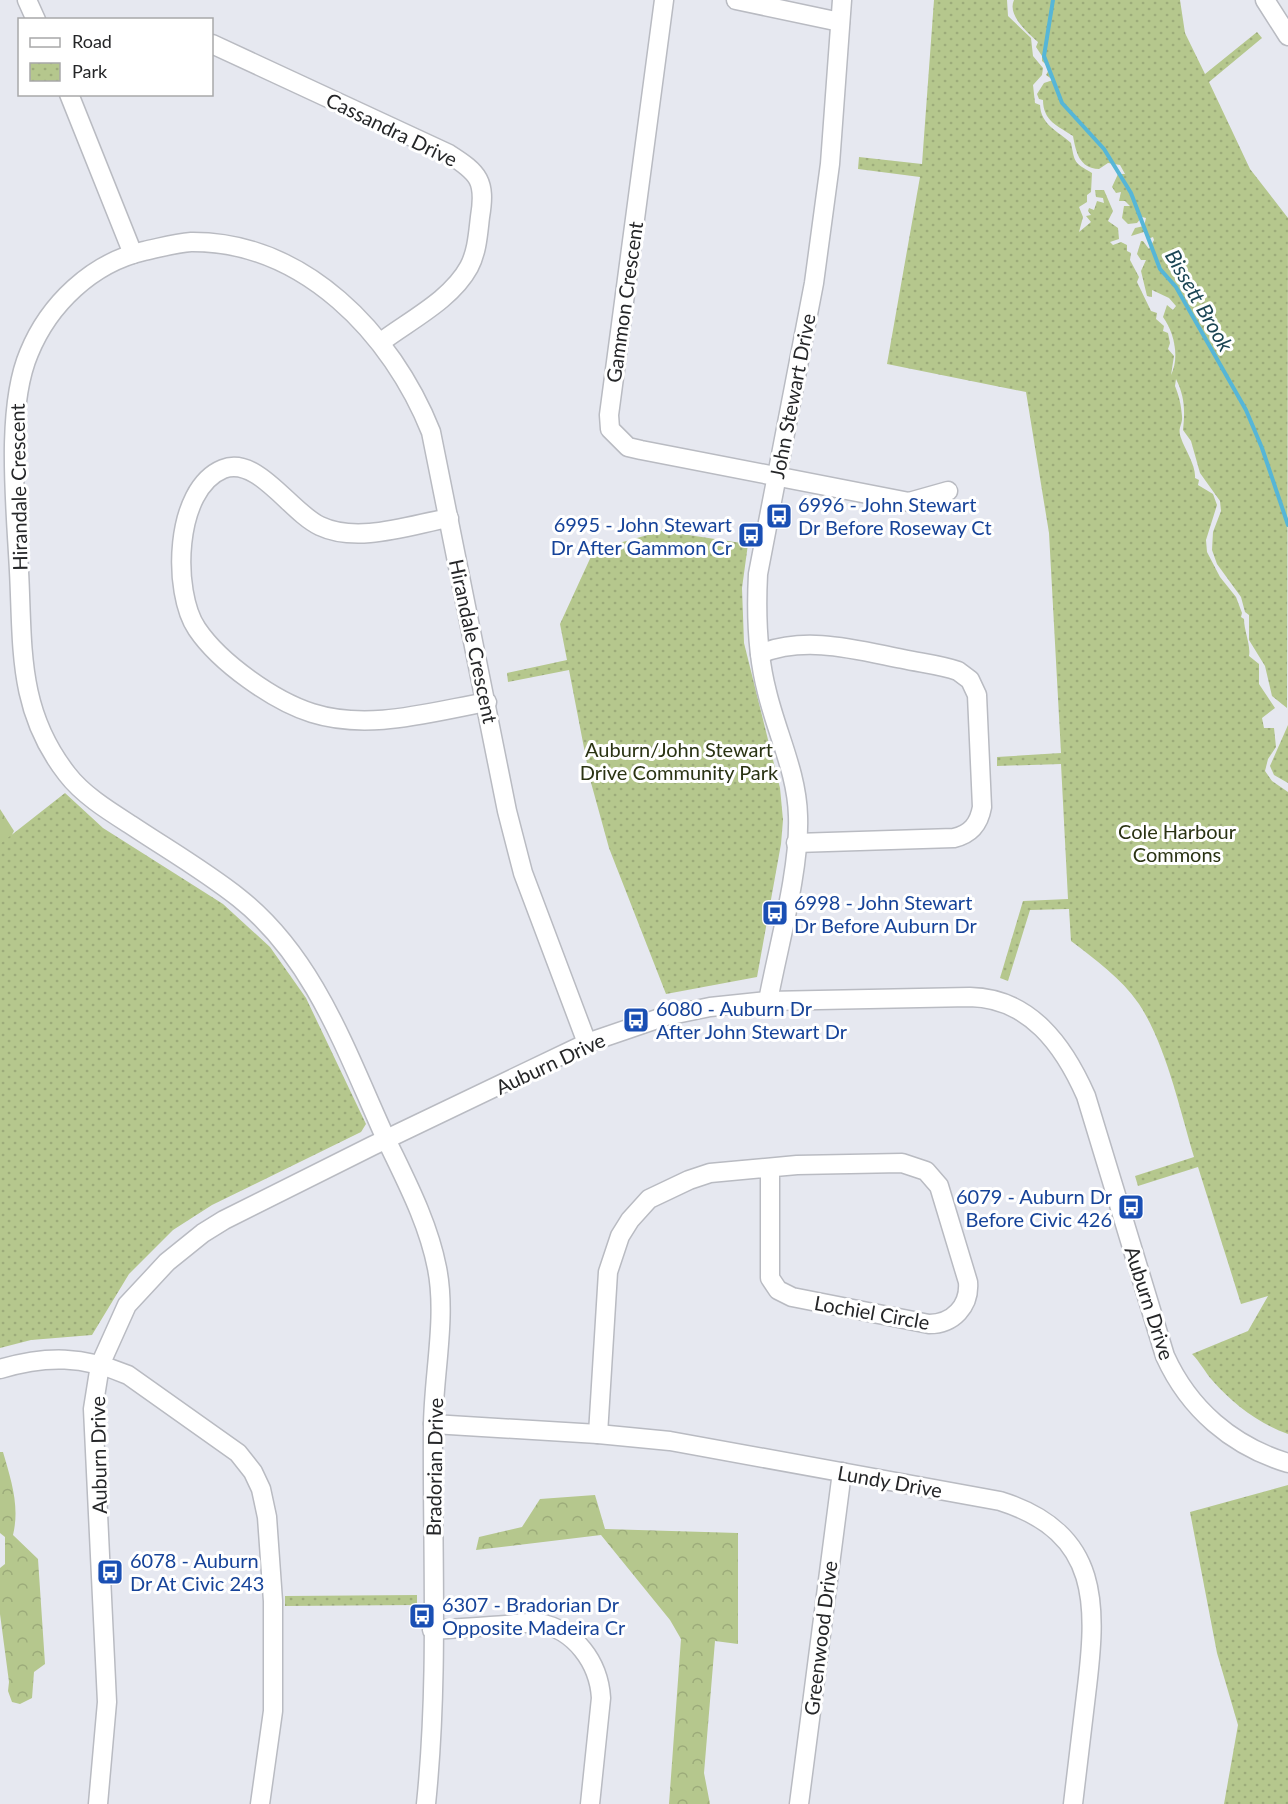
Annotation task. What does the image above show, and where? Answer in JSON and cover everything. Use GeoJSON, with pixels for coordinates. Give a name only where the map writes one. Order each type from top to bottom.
{"type":"FeatureCollection","features":[{"type":"Feature","properties":{"kind":"street"},"geometry":{"type":"LineString","coordinates":[[27,0],[35,18]]}},
{"type":"Feature","properties":{"kind":"street","name":"Gammon Crescent"},"geometry":{"type":"LineString","coordinates":[[664,0],[609,426],[615,436],[628,447],[777,477],[909,502],[948,491]]}},
{"type":"Feature","properties":{"kind":"street"},"geometry":{"type":"LineString","coordinates":[[736,0],[840,22]]}},
{"type":"Feature","properties":{"kind":"street","name":"John Stewart Drive"},"geometry":{"type":"LineString","coordinates":[[768,1001],[796,843],[798,817],[796,794],[767,693],[760,654],[756,606],[758,574],[815,271],[830,164],[842,0]]}},
{"type":"Feature","properties":{"kind":"street"},"geometry":{"type":"LineString","coordinates":[[1265,0],[1288,36]]}},
{"type":"Feature","properties":{"kind":"street","name":"Cassandra Drive"},"geometry":{"type":"LineString","coordinates":[[213,44],[449,154],[477,174],[482,185],[483,198],[476,248],[469,266],[458,282],[434,303],[381,342]]}},
{"type":"Feature","properties":{"kind":"street"},"geometry":{"type":"LineString","coordinates":[[70,96],[132,254]]}},
{"type":"Feature","properties":{"kind":"street","name":"Hirandale Crescent"},"geometry":{"type":"LineString","coordinates":[[387,1140],[309,977],[285,944],[256,911],[223,885],[115,815],[78,787],[46,741],[26,690],[16,509],[16,406],[20,382],[33,345],[58,305],[79,284],[101,268],[132,254],[188,242],[222,244],[252,251],[304,274],[339,300],[381,342],[407,381],[431,432],[487,702],[507,811],[523,873],[587,1043]]}},
{"type":"Feature","properties":{"kind":"street"},"geometry":{"type":"LineString","coordinates":[[449,518],[374,532],[337,531],[321,526],[303,516],[253,471],[238,467],[227,468],[215,473],[205,484],[187,517],[183,546],[185,600],[192,620],[211,645],[247,678],[273,695],[308,712],[361,721],[389,719],[487,702]]}},
{"type":"Feature","properties":{"kind":"street"},"geometry":{"type":"LineString","coordinates":[[760,654],[772,649],[810,645],[859,651],[958,671],[970,680],[977,694],[982,802],[979,819],[970,832],[954,838],[796,843]]}},
{"type":"Feature","properties":{"kind":"street","name":"Auburn Drive"},"geometry":{"type":"LineString","coordinates":[[98,1804],[106,1702],[93,1409],[100,1365],[127,1305],[167,1262],[203,1233],[224,1220],[587,1043],[666,1016],[710,1007],[768,1001],[981,998],[1013,1006],[1041,1026],[1068,1058],[1086,1096],[1165,1356],[1173,1374],[1194,1403],[1225,1432],[1260,1453],[1288,1463]]}},
{"type":"Feature","properties":{"kind":"street","name":"Bradorian Drive"},"geometry":{"type":"LineString","coordinates":[[387,1140],[419,1207],[438,1271],[439,1304],[433,1424],[432,1630],[435,1676],[426,1804]]}},
{"type":"Feature","properties":{"kind":"street","name":"Lochiel Circle"},"geometry":{"type":"LineString","coordinates":[[598,1434],[608,1272],[620,1236],[649,1199],[667,1188],[710,1173],[770,1168],[846,1163],[902,1163],[926,1171],[939,1186],[968,1282],[969,1292],[963,1307],[952,1318],[933,1324],[802,1300],[780,1292],[770,1278],[770,1168]]}},
{"type":"Feature","properties":{"kind":"street"},"geometry":{"type":"LineString","coordinates":[[0,1369],[36,1360],[68,1358],[100,1365],[128,1375],[238,1453],[253,1472],[261,1489],[267,1516],[273,1601],[273,1710],[260,1804]]}},
{"type":"Feature","properties":{"kind":"street","name":"Lundy Drive"},"geometry":{"type":"LineString","coordinates":[[433,1424],[598,1434],[670,1441],[1000,1501],[1020,1507],[1053,1529],[1080,1560],[1091,1594],[1094,1630],[1072,1804]]}},
{"type":"Feature","properties":{"kind":"street","name":"Greenwood Drive"},"geometry":{"type":"LineString","coordinates":[[799,1804],[842,1472]]}},
{"type":"Feature","properties":{"kind":"street"},"geometry":{"type":"LineString","coordinates":[[432,1630],[537,1623],[555,1628],[577,1644],[596,1668],[600,1681],[601,1698],[590,1804]]}},
{"type":"Feature","properties":{"kind":"green space","name":"Cole Harbour Commons"},"geometry":{"type":"Polygon","coordinates":[[[934,0],[1007,0],[1008,16],[1031,38],[1033,56],[1043,68],[1042,75],[1033,85],[1035,103],[1040,105],[1043,118],[1047,123],[1071,143],[1076,162],[1092,173],[1091,192],[1087,195],[1087,202],[1079,207],[1083,217],[1079,232],[1091,222],[1086,216],[1091,215],[1089,208],[1094,210],[1097,201],[1104,203],[1103,198],[1096,197],[1095,190],[1104,190],[1113,211],[1108,221],[1118,228],[1119,239],[1110,242],[1113,245],[1121,242],[1127,245],[1127,251],[1131,253],[1130,260],[1139,277],[1137,282],[1151,311],[1157,313],[1156,319],[1164,326],[1163,331],[1168,333],[1170,343],[1168,349],[1174,356],[1171,375],[1175,360],[1174,345],[1163,317],[1167,305],[1173,310],[1176,306],[1169,298],[1152,290],[1152,297],[1147,296],[1141,271],[1146,260],[1141,260],[1137,254],[1141,241],[1149,249],[1154,240],[1153,237],[1148,239],[1148,234],[1144,232],[1131,236],[1135,228],[1144,226],[1146,218],[1142,217],[1137,223],[1128,224],[1122,218],[1124,206],[1130,206],[1125,201],[1119,201],[1121,192],[1116,193],[1112,187],[1118,174],[1125,174],[1120,165],[1108,163],[1099,169],[1087,166],[1077,153],[1073,136],[1049,118],[1043,100],[1039,99],[1037,94],[1044,83],[1053,80],[1046,75],[1050,68],[1042,61],[1042,56],[1036,47],[1038,42],[1016,17],[1013,11],[1014,0],[1180,0],[1185,33],[1205,74],[1257,32],[1262,38],[1209,82],[1250,169],[1288,218],[1287,708],[1272,696],[1265,666],[1249,640],[1249,615],[1245,612],[1241,597],[1217,564],[1212,550],[1213,532],[1221,511],[1220,501],[1200,473],[1191,441],[1183,430],[1184,404],[1176,379],[1175,386],[1182,412],[1180,434],[1192,463],[1195,478],[1199,480],[1198,485],[1213,494],[1217,505],[1206,540],[1207,552],[1220,577],[1236,597],[1242,613],[1241,617],[1244,619],[1249,656],[1259,664],[1259,684],[1275,708],[1262,718],[1264,728],[1274,728],[1276,747],[1268,759],[1265,771],[1272,781],[1288,792],[1288,1434],[1266,1424],[1237,1405],[1212,1380],[1192,1354],[1248,1331],[1268,1296],[1241,1304],[1198,1167],[1138,1186],[1135,1176],[1194,1157],[1165,1058],[1149,1020],[1139,1004],[1099,962],[1071,941],[1069,909],[1030,910],[1008,981],[1000,978],[1023,901],[1068,899],[1061,764],[997,766],[997,757],[1061,753],[1049,533],[1026,392],[887,364],[920,177],[858,169],[859,157],[922,164],[934,0]]]}},
{"type":"Feature","properties":{"kind":"green space","name":"Auburn/John Stewart Drive Community Park"},"geometry":{"type":"Polygon","coordinates":[[[662,531],[748,544],[742,588],[744,643],[780,788],[783,820],[781,844],[757,977],[666,994],[609,848],[590,779],[569,670],[508,682],[507,673],[567,660],[560,624],[594,550],[662,531]]]}},
{"type":"Feature","properties":{"kind":"green space","name":"Cole Harbour Commons"},"geometry":{"type":"Polygon","coordinates":[[[1288,725],[1288,783],[1274,775],[1270,766],[1288,725]]]}},
{"type":"Feature","properties":{"kind":"green space"},"geometry":{"type":"Polygon","coordinates":[[[65,793],[103,828],[223,904],[270,947],[306,998],[366,1124],[361,1132],[212,1205],[173,1230],[129,1274],[92,1335],[31,1340],[0,1348],[0,844],[65,793]]]}},
{"type":"Feature","properties":{"kind":"green space"},"geometry":{"type":"Polygon","coordinates":[[[0,809],[14,831],[0,857],[0,809]]]}},
{"type":"Feature","properties":{"kind":"green space"},"geometry":{"type":"Polygon","coordinates":[[[0,1452],[3,1452],[14,1493],[16,1514],[13,1535],[38,1559],[45,1664],[34,1672],[32,1698],[20,1704],[12,1702],[8,1691],[9,1682],[0,1614],[0,1568],[5,1564],[5,1537],[0,1533],[0,1452]]]}},
{"type":"Feature","properties":{"kind":"green space"},"geometry":{"type":"Polygon","coordinates":[[[1288,1485],[1288,1804],[1224,1804],[1238,1725],[1217,1653],[1190,1512],[1288,1485]]]}},
{"type":"Feature","properties":{"kind":"green space"},"geometry":{"type":"Polygon","coordinates":[[[595,1495],[605,1529],[738,1533],[738,1644],[715,1641],[704,1773],[710,1804],[669,1804],[681,1639],[670,1620],[601,1535],[476,1550],[479,1537],[522,1527],[540,1499],[595,1495]]]}},
{"type":"Feature","properties":{"kind":"green space"},"geometry":{"type":"Polygon","coordinates":[[[417,1595],[417,1605],[285,1606],[285,1596],[417,1595]]]}},
{"type":"Feature","properties":{"kind":"waterway","name":"Bissett Brook"},"geometry":{"type":"LineString","coordinates":[[1053,0],[1044,56],[1062,103],[1104,149],[1131,193],[1160,269],[1176,287],[1246,410],[1262,448],[1288,525]]}},
{"type":"Feature","properties":{"kind":"place","name":"6996 - John Stewart Dr Before Roseway Ct"},"geometry":{"type":"Point","coordinates":[779,516]}},
{"type":"Feature","properties":{"kind":"place","name":"6995 - John Stewart Dr After Gammon Cr"},"geometry":{"type":"Point","coordinates":[751,535]}},
{"type":"Feature","properties":{"kind":"place","name":"6998 - John Stewart Dr Before Auburn Dr"},"geometry":{"type":"Point","coordinates":[775,913]}},
{"type":"Feature","properties":{"kind":"place","name":"6080 - Auburn Dr After John Stewart Dr"},"geometry":{"type":"Point","coordinates":[636,1020]}},
{"type":"Feature","properties":{"kind":"place","name":"6079 - Auburn Dr Before Civic 426"},"geometry":{"type":"Point","coordinates":[1131,1207]}},
{"type":"Feature","properties":{"kind":"place","name":"6078 - Auburn Dr At Civic 243"},"geometry":{"type":"Point","coordinates":[110,1572]}},
{"type":"Feature","properties":{"kind":"place","name":"6307 - Bradorian Dr Opposite Madeira Cr"},"geometry":{"type":"Point","coordinates":[422,1616]}}]}
